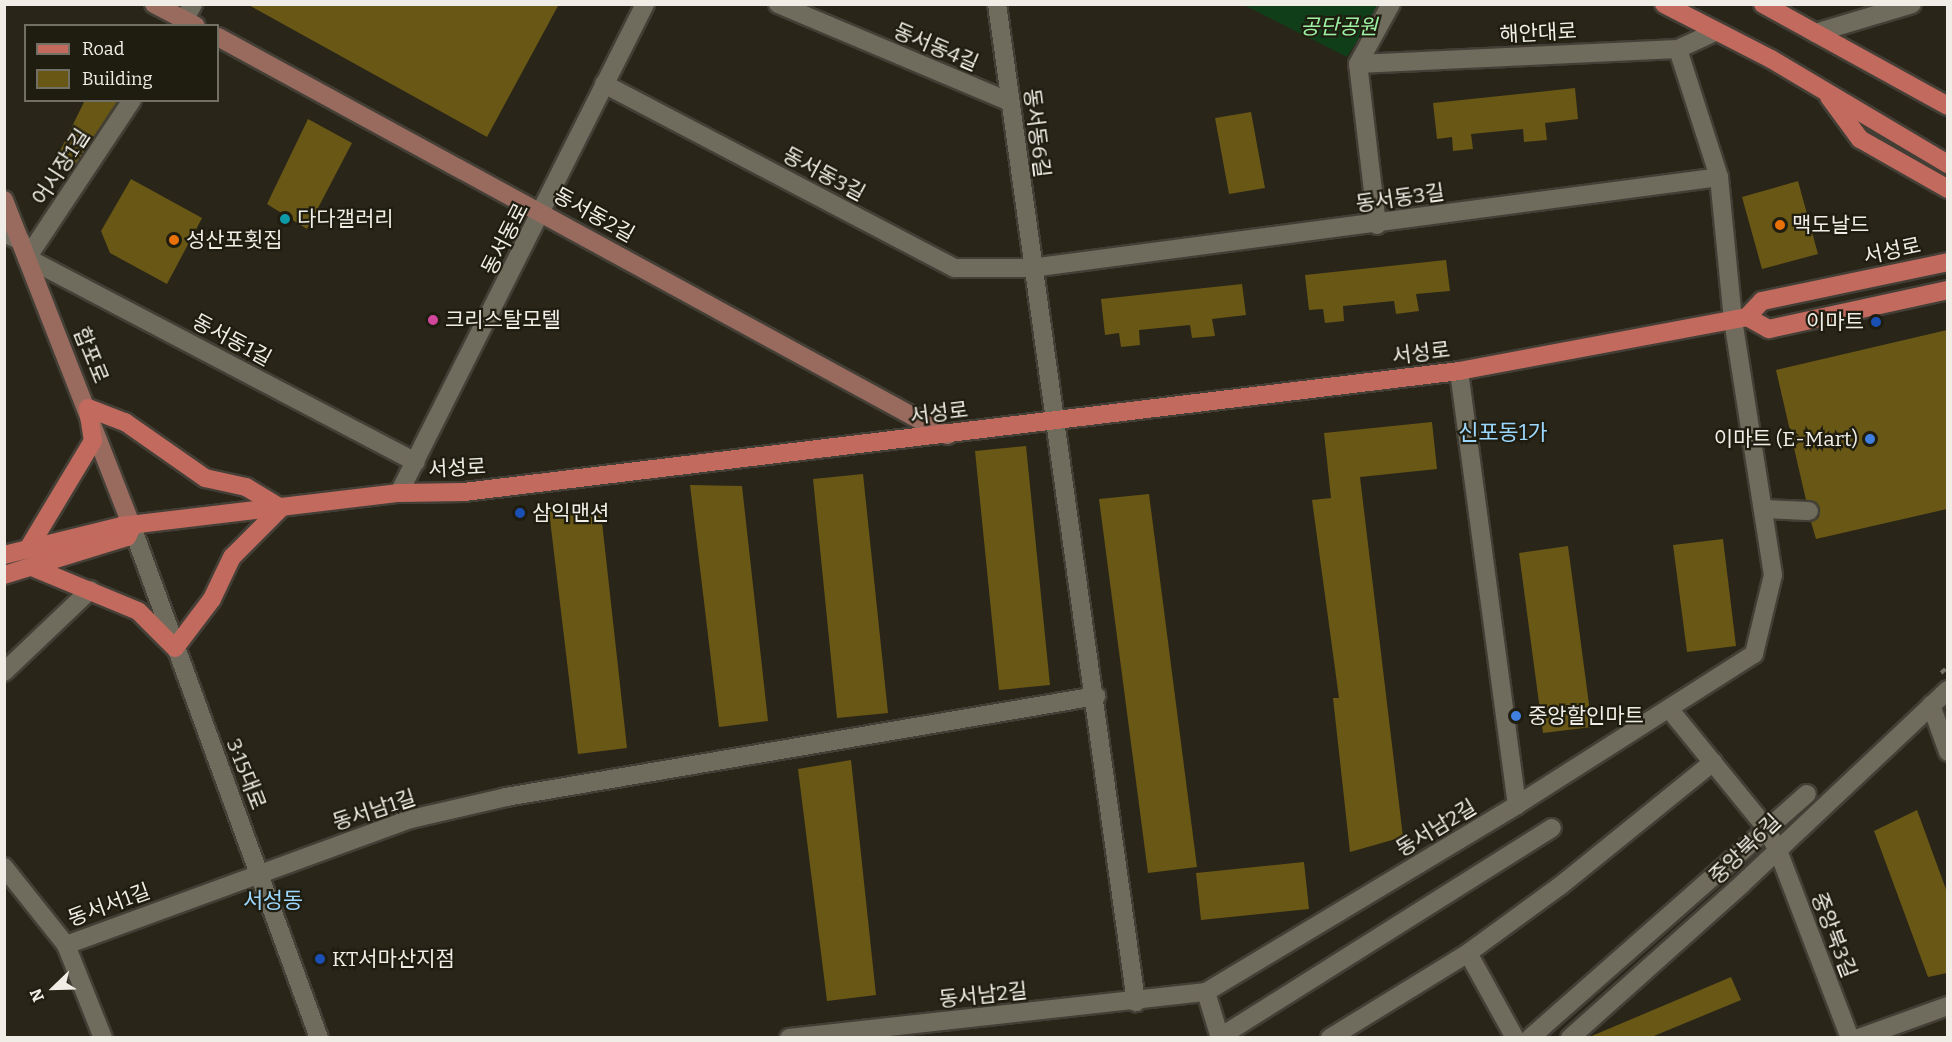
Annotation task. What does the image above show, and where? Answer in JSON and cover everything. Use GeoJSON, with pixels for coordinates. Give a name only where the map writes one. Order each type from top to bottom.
{"type":"FeatureCollection","features":[{"type":"Feature","properties":{"kind":"main road"},"geometry":{"type":"LineString","coordinates":[[154,4],[189,19]]}},
{"type":"Feature","properties":{"kind":"main road"},"geometry":{"type":"LineString","coordinates":[[1664,4],[1822,88],[1947,164]]}},
{"type":"Feature","properties":{"kind":"main road"},"geometry":{"type":"LineString","coordinates":[[1762,4],[1947,106]]}},
{"type":"Feature","properties":{"kind":"main road","name":"동서동2길"},"geometry":{"type":"LineString","coordinates":[[219,38],[947,435]]}},
{"type":"Feature","properties":{"kind":"main road"},"geometry":{"type":"LineString","coordinates":[[1822,88],[1860,139],[1947,189]]}},
{"type":"Feature","properties":{"kind":"main road"},"geometry":{"type":"LineString","coordinates":[[1930,96],[1947,117]]}},
{"type":"Feature","properties":{"kind":"main road","name":"합포로"},"geometry":{"type":"LineString","coordinates":[[4,200],[13,237],[27,258],[88,408],[132,527]]}},
{"type":"Feature","properties":{"kind":"main road","name":"서성로"},"geometry":{"type":"LineString","coordinates":[[132,527],[399,492],[464,492],[1460,371],[1740,319],[1762,301],[1947,262]]}},
{"type":"Feature","properties":{"kind":"main road"},"geometry":{"type":"LineString","coordinates":[[1740,319],[1770,328],[1947,290]]}},
{"type":"Feature","properties":{"kind":"main road"},"geometry":{"type":"LineString","coordinates":[[4,555],[30,558],[90,590],[138,611],[175,648],[212,598],[232,557],[280,508],[246,487],[205,478],[125,422],[88,408],[93,441],[30,558]]}},
{"type":"Feature","properties":{"kind":"main road"},"geometry":{"type":"LineString","coordinates":[[4,575],[30,558],[132,527]]}},
{"type":"Feature","properties":{"kind":"street","name":"동서동로"},"geometry":{"type":"LineString","coordinates":[[399,492],[544,213],[604,84],[645,4]]}},
{"type":"Feature","properties":{"kind":"street","name":"동서동4길"},"geometry":{"type":"LineString","coordinates":[[778,4],[1010,102]]}},
{"type":"Feature","properties":{"kind":"street","name":"동서동6길"},"geometry":{"type":"LineString","coordinates":[[997,4],[1031,268],[1096,696],[1136,1002]]}},
{"type":"Feature","properties":{"kind":"street"},"geometry":{"type":"LineString","coordinates":[[1377,225],[1358,64],[1391,4]]}},
{"type":"Feature","properties":{"kind":"street"},"geometry":{"type":"LineString","coordinates":[[1815,33],[1912,4]]}},
{"type":"Feature","properties":{"kind":"street","name":"해안대로"},"geometry":{"type":"LineString","coordinates":[[1358,64],[1678,49],[1715,32]]}},
{"type":"Feature","properties":{"kind":"street"},"geometry":{"type":"LineString","coordinates":[[1678,49],[1719,177],[1740,319]]}},
{"type":"Feature","properties":{"kind":"street","name":"동서동3길"},"geometry":{"type":"LineString","coordinates":[[604,84],[955,268],[1031,268],[1377,225],[1719,177]]}},
{"type":"Feature","properties":{"kind":"street","name":"어시장1길"},"geometry":{"type":"LineString","coordinates":[[27,258],[131,102]]}},
{"type":"Feature","properties":{"kind":"street","name":"동서동1길"},"geometry":{"type":"LineString","coordinates":[[27,258],[416,462]]}},
{"type":"Feature","properties":{"kind":"street","name":"동서남2길"},"geometry":{"type":"LineString","coordinates":[[789,1038],[1136,1002],[1206,992],[1517,805],[1670,710],[1754,654],[1773,575],[1740,319]]}},
{"type":"Feature","properties":{"kind":"street"},"geometry":{"type":"LineString","coordinates":[[1460,371],[1517,805]]}},
{"type":"Feature","properties":{"kind":"street"},"geometry":{"type":"LineString","coordinates":[[1763,509],[1809,511]]}},
{"type":"Feature","properties":{"kind":"street","name":"3·15대로"},"geometry":{"type":"LineString","coordinates":[[132,527],[319,1038]]}},
{"type":"Feature","properties":{"kind":"street"},"geometry":{"type":"LineString","coordinates":[[4,672],[90,590]]}},
{"type":"Feature","properties":{"kind":"street","name":"중앙북6길"},"geometry":{"type":"LineString","coordinates":[[1570,1038],[1947,690]]}},
{"type":"Feature","properties":{"kind":"street","name":"동서남1길"},"geometry":{"type":"LineString","coordinates":[[260,874],[411,819],[506,797],[1096,696]]}},
{"type":"Feature","properties":{"kind":"street"},"geometry":{"type":"LineString","coordinates":[[1931,705],[1947,752]]}},
{"type":"Feature","properties":{"kind":"street","name":"중앙북3길"},"geometry":{"type":"LineString","coordinates":[[1670,710],[1767,831],[1777,848],[1850,1038]]}},
{"type":"Feature","properties":{"kind":"street"},"geometry":{"type":"LineString","coordinates":[[1330,1038],[1468,953],[1560,886],[1713,762]]}},
{"type":"Feature","properties":{"kind":"street"},"geometry":{"type":"LineString","coordinates":[[1530,1038],[1807,794]]}},
{"type":"Feature","properties":{"kind":"street"},"geometry":{"type":"LineString","coordinates":[[1206,992],[1220,1037],[1552,828]]}},
{"type":"Feature","properties":{"kind":"street","name":"동서서1길"},"geometry":{"type":"LineString","coordinates":[[4,867],[66,945],[260,874]]}},
{"type":"Feature","properties":{"kind":"street"},"geometry":{"type":"LineString","coordinates":[[66,945],[103,1038]]}},
{"type":"Feature","properties":{"kind":"street"},"geometry":{"type":"LineString","coordinates":[[1468,953],[1515,1038]]}},
{"type":"Feature","properties":{"kind":"street"},"geometry":{"type":"LineString","coordinates":[[1860,1038],[1947,1006]]}},
{"type":"Feature","properties":{"kind":"green space","name":"공단공원"},"geometry":{"type":"Polygon","coordinates":[[[1380,4],[1347,57],[1244,5],[1380,4]]]}},
{"type":"Feature","properties":{"kind":"building"},"geometry":{"type":"Polygon","coordinates":[[[247,4],[559,4],[487,137],[247,4]]]}},
{"type":"Feature","properties":{"kind":"building"},"geometry":{"type":"Polygon","coordinates":[[[1575,88],[1578,119],[1545,123],[1547,140],[1524,142],[1523,129],[1471,134],[1473,149],[1453,151],[1452,137],[1437,139],[1433,103],[1575,88]]]}},
{"type":"Feature","properties":{"kind":"building"},"geometry":{"type":"Polygon","coordinates":[[[84,102],[117,102],[74,167],[57,157],[84,102]]]}},
{"type":"Feature","properties":{"kind":"building"},"geometry":{"type":"Polygon","coordinates":[[[1251,112],[1265,188],[1229,194],[1215,118],[1251,112]]]}},
{"type":"Feature","properties":{"kind":"building"},"geometry":{"type":"Polygon","coordinates":[[[308,119],[352,143],[307,229],[267,204],[308,119]]]}},
{"type":"Feature","properties":{"kind":"building"},"geometry":{"type":"Polygon","coordinates":[[[131,179],[202,218],[167,284],[110,253],[101,231],[131,179]]]}},
{"type":"Feature","properties":{"kind":"building","name":"맥도날드"},"geometry":{"type":"Polygon","coordinates":[[[1798,181],[1818,254],[1762,269],[1742,197],[1798,181]]]}},
{"type":"Feature","properties":{"kind":"building"},"geometry":{"type":"Polygon","coordinates":[[[1446,260],[1450,291],[1416,294],[1419,311],[1396,314],[1394,301],[1343,306],[1344,321],[1325,323],[1323,309],[1309,310],[1305,275],[1446,260]]]}},
{"type":"Feature","properties":{"kind":"building"},"geometry":{"type":"Polygon","coordinates":[[[1242,284],[1246,315],[1212,319],[1215,336],[1192,338],[1190,325],[1139,330],[1140,345],[1121,347],[1119,333],[1105,335],[1101,299],[1242,284]]]}},
{"type":"Feature","properties":{"kind":"building","name":"이마트 (E-Mart)"},"geometry":{"type":"Polygon","coordinates":[[[1947,330],[1947,509],[1816,539],[1811,522],[1819,517],[1819,506],[1806,500],[1776,370],[1947,330]]]}},
{"type":"Feature","properties":{"kind":"building"},"geometry":{"type":"Polygon","coordinates":[[[1432,422],[1437,469],[1360,477],[1403,837],[1350,852],[1333,698],[1339,698],[1312,500],[1331,498],[1324,433],[1432,422]]]}},
{"type":"Feature","properties":{"kind":"building"},"geometry":{"type":"Polygon","coordinates":[[[1026,446],[1050,685],[999,690],[975,451],[1026,446]]]}},
{"type":"Feature","properties":{"kind":"building"},"geometry":{"type":"Polygon","coordinates":[[[863,474],[888,713],[837,718],[813,479],[863,474]]]}},
{"type":"Feature","properties":{"kind":"building"},"geometry":{"type":"Polygon","coordinates":[[[690,485],[742,486],[768,721],[719,727],[690,485]]]}},
{"type":"Feature","properties":{"kind":"building"},"geometry":{"type":"Polygon","coordinates":[[[1149,494],[1197,867],[1148,873],[1099,499],[1149,494]]]}},
{"type":"Feature","properties":{"kind":"building"},"geometry":{"type":"Polygon","coordinates":[[[549,511],[601,513],[627,748],[578,754],[549,511]]]}},
{"type":"Feature","properties":{"kind":"building"},"geometry":{"type":"Polygon","coordinates":[[[1723,539],[1736,646],[1687,652],[1673,545],[1723,539]]]}},
{"type":"Feature","properties":{"kind":"building"},"geometry":{"type":"Polygon","coordinates":[[[1568,546],[1592,727],[1543,733],[1519,553],[1568,546]]]}},
{"type":"Feature","properties":{"kind":"building"},"geometry":{"type":"Polygon","coordinates":[[[851,760],[876,995],[827,1001],[798,769],[851,760]]]}},
{"type":"Feature","properties":{"kind":"building"},"geometry":{"type":"Polygon","coordinates":[[[1917,810],[1947,892],[1947,973],[1928,977],[1874,831],[1917,810]]]}},
{"type":"Feature","properties":{"kind":"building"},"geometry":{"type":"Polygon","coordinates":[[[1304,862],[1309,909],[1201,920],[1196,873],[1304,862]]]}},
{"type":"Feature","properties":{"kind":"building"},"geometry":{"type":"Polygon","coordinates":[[[1731,977],[1741,1000],[1649,1038],[1587,1038],[1731,977]]]}},
{"type":"Feature","properties":{"kind":"place","name":"다다갤러리"},"geometry":{"type":"Point","coordinates":[285,219]}},
{"type":"Feature","properties":{"kind":"place","name":"맥도날드"},"geometry":{"type":"Point","coordinates":[1780,225]}},
{"type":"Feature","properties":{"kind":"place","name":"성산포횟집"},"geometry":{"type":"Point","coordinates":[174,240]}},
{"type":"Feature","properties":{"kind":"place","name":"크리스탈모텔"},"geometry":{"type":"Point","coordinates":[433,320]}},
{"type":"Feature","properties":{"kind":"place","name":"이마트"},"geometry":{"type":"Point","coordinates":[1876,322]}},
{"type":"Feature","properties":{"kind":"place","name":"이마트 (E-Mart)"},"geometry":{"type":"Point","coordinates":[1870,439]}},
{"type":"Feature","properties":{"kind":"place","name":"삼익맨션"},"geometry":{"type":"Point","coordinates":[520,513]}},
{"type":"Feature","properties":{"kind":"place","name":"중앙할인마트"},"geometry":{"type":"Point","coordinates":[1516,716]}},
{"type":"Feature","properties":{"kind":"place","name":"KT서마산지점"},"geometry":{"type":"Point","coordinates":[320,959]}},
{"type":"Feature","properties":{"kind":"district","name":"신포동1가"},"geometry":{"type":"Point","coordinates":[1503,433]}},
{"type":"Feature","properties":{"kind":"district","name":"서성동"},"geometry":{"type":"Point","coordinates":[273,901]}}]}
